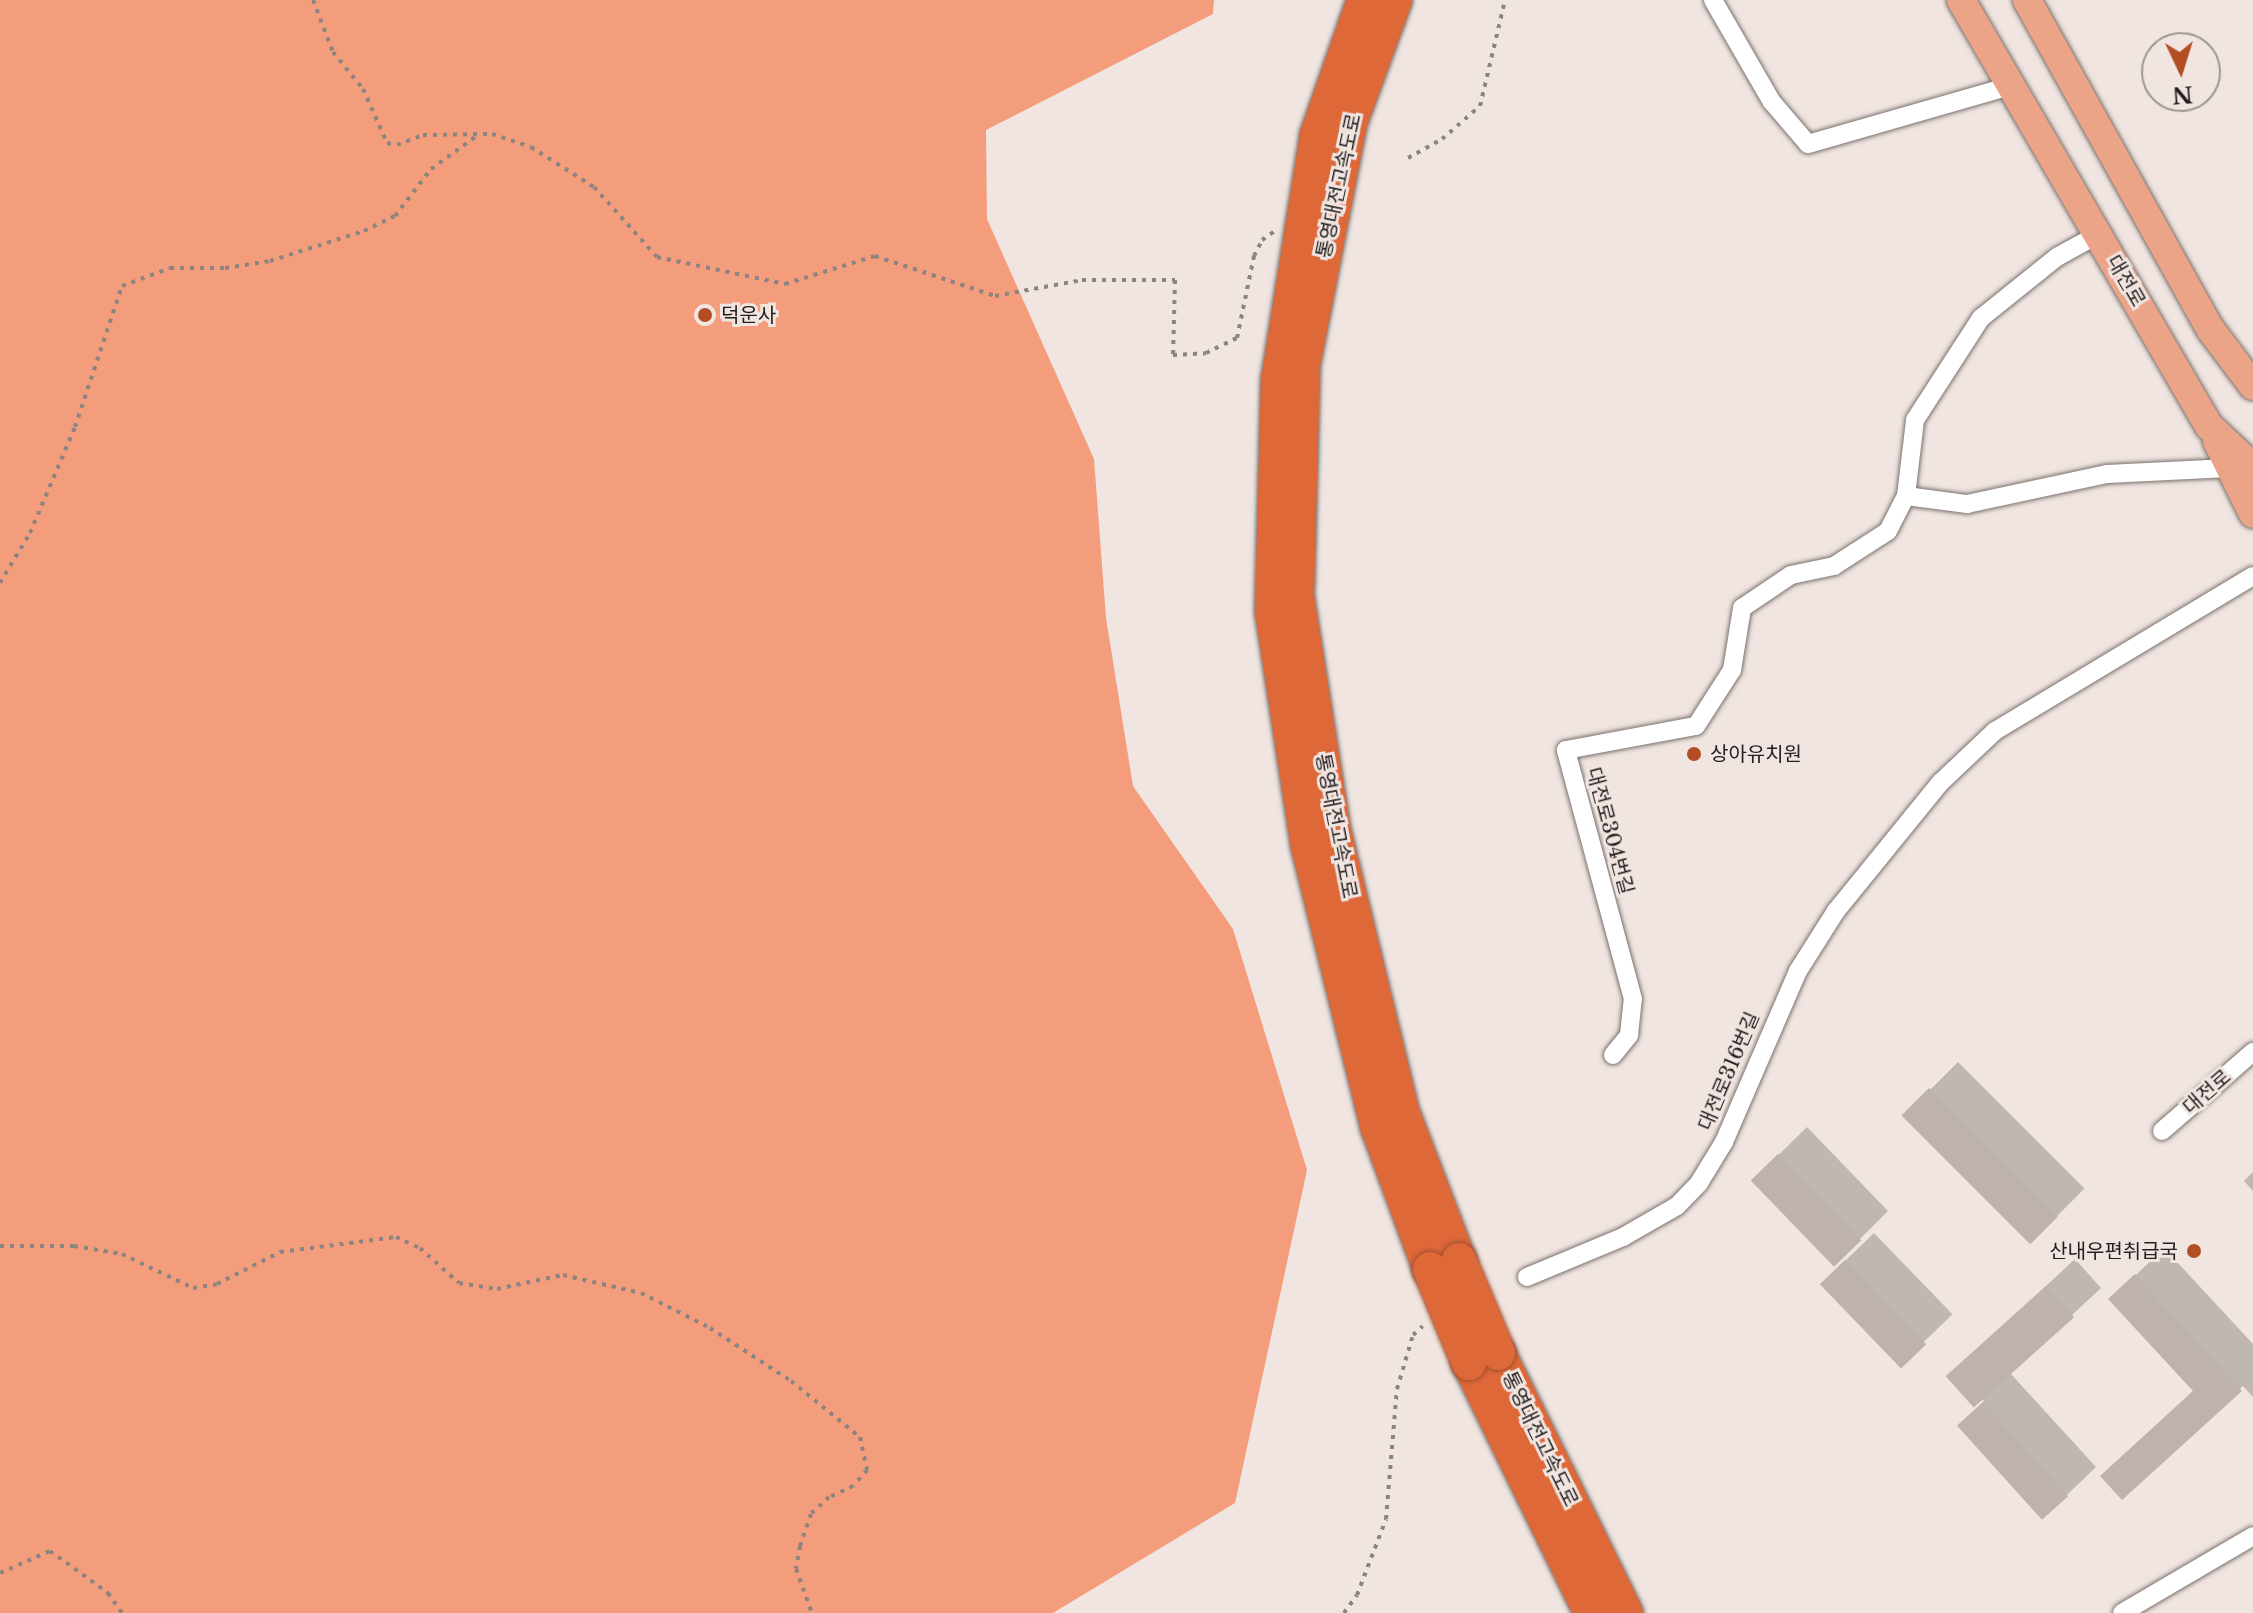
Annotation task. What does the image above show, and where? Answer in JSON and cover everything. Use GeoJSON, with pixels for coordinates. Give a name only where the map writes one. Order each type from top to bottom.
{"type":"FeatureCollection","features":[{"type":"Feature","properties":{"kind":"highway","name":"통영대전고속도로"},"geometry":{"type":"LineString","coordinates":[[1364,0],[1317,135],[1278,380],[1272,611],[1308,846],[1378,1128],[1444,1265],[1591,1613]]}},
{"type":"Feature","properties":{"kind":"highway","name":"통영대전고속도로"},"geometry":{"type":"LineString","coordinates":[[1395,0],[1350,123],[1303,365],[1297,597],[1334,832],[1403,1114],[1444,1265]]}},
{"type":"Feature","properties":{"kind":"highway","name":"통영대전고속도로"},"geometry":{"type":"LineString","coordinates":[[1484,1358],[1626,1613]]}},
{"type":"Feature","properties":{"kind":"main road","name":"대전로"},"geometry":{"type":"LineString","coordinates":[[1961,0],[2209,426],[2241,467],[2253,514]]}},
{"type":"Feature","properties":{"kind":"main road"},"geometry":{"type":"LineString","coordinates":[[2027,0],[2211,330],[2253,386]]}},
{"type":"Feature","properties":{"kind":"street"},"geometry":{"type":"LineString","coordinates":[[1713,0],[1772,102],[1808,144],[2010,86]]}},
{"type":"Feature","properties":{"kind":"street","name":"대전로304번길"},"geometry":{"type":"LineString","coordinates":[[1613,1055],[1629,1035],[1633,999],[1566,750],[1696,726],[1732,670],[1742,608],[1791,575],[1834,566],[1888,531],[1906,496],[1915,420],[1981,318],[2057,257],[2099,234]]}},
{"type":"Feature","properties":{"kind":"street"},"geometry":{"type":"LineString","coordinates":[[1906,496],[1967,504],[2107,474],[2241,467]]}},
{"type":"Feature","properties":{"kind":"street","name":"대전로316번길"},"geometry":{"type":"LineString","coordinates":[[1527,1277],[1623,1237],[1677,1206],[1699,1183],[1724,1142],[1798,971],[1836,911],[1941,782],[1995,731],[2253,576]]}},
{"type":"Feature","properties":{"kind":"street","name":"대전로"},"geometry":{"type":"LineString","coordinates":[[2162,1131],[2253,1052]]}},
{"type":"Feature","properties":{"kind":"street"},"geometry":{"type":"LineString","coordinates":[[2122,1613],[2253,1536]]}},
{"type":"Feature","properties":{"kind":"path"},"geometry":{"type":"LineString","coordinates":[[313,0],[333,52],[363,89],[387,143],[397,145],[423,135],[478,135],[531,147],[594,187],[657,257],[679,259],[785,284],[875,256],[995,296],[1082,280],[1175,280],[1173,355],[1206,353],[1237,338],[1254,256],[1262,240],[1285,224]]}},
{"type":"Feature","properties":{"kind":"path"},"geometry":{"type":"LineString","coordinates":[[1408,158],[1442,139],[1480,106],[1505,0]]}},
{"type":"Feature","properties":{"kind":"path"},"geometry":{"type":"LineString","coordinates":[[0,583],[30,533],[75,427],[122,286],[170,268],[225,268],[270,261],[364,231],[395,216],[431,169],[478,135]]}},
{"type":"Feature","properties":{"kind":"path"},"geometry":{"type":"LineString","coordinates":[[0,1246],[74,1246],[122,1254],[193,1288],[217,1284],[280,1252],[396,1237],[420,1248],[459,1283],[497,1289],[563,1275],[641,1293],[733,1343],[860,1437],[867,1470],[853,1486],[829,1497],[811,1514],[800,1546],[796,1569],[812,1613]]}},
{"type":"Feature","properties":{"kind":"path"},"geometry":{"type":"LineString","coordinates":[[1344,1613],[1357,1595],[1386,1519],[1397,1389],[1413,1335],[1427,1323]]}},
{"type":"Feature","properties":{"kind":"path"},"geometry":{"type":"LineString","coordinates":[[0,1573],[50,1551],[108,1593],[122,1613]]}},
{"type":"Feature","properties":{"kind":"shaded area"},"geometry":{"type":"Polygon","coordinates":[[[0,0],[1214,0],[1213,14],[986,130],[987,219],[1094,459],[1106,618],[1133,786],[1233,929],[1307,1170],[1235,1503],[1053,1613],[0,1613],[0,0]]]}},
{"type":"Feature","properties":{"kind":"building"},"geometry":{"type":"Polygon","coordinates":[[[1929,1088],[2058,1217],[2030,1244],[1901,1116],[1929,1088]]]}},
{"type":"Feature","properties":{"kind":"building"},"geometry":{"type":"Polygon","coordinates":[[[1778,1154],[1861,1240],[1834,1267],[1751,1180],[1778,1154]]]}},
{"type":"Feature","properties":{"kind":"building"},"geometry":{"type":"Polygon","coordinates":[[[1845,1260],[1926,1344],[1901,1368],[1820,1284],[1845,1260]]]}},
{"type":"Feature","properties":{"kind":"building"},"geometry":{"type":"Polygon","coordinates":[[[2135,1274],[2242,1391],[2122,1500],[2100,1476],[2193,1391],[2108,1299],[2135,1274]]]}},
{"type":"Feature","properties":{"kind":"building"},"geometry":{"type":"Polygon","coordinates":[[[2046,1286],[2074,1317],[1974,1408],[1946,1376],[2046,1286]]]}},
{"type":"Feature","properties":{"kind":"building"},"geometry":{"type":"Polygon","coordinates":[[[1983,1402],[2068,1496],[2042,1520],[1957,1425],[1983,1402]]]}},
{"type":"Feature","properties":{"kind":"place","name":"덕운사"},"geometry":{"type":"Point","coordinates":[705,315]}},
{"type":"Feature","properties":{"kind":"place","name":"상아유치원"},"geometry":{"type":"Point","coordinates":[1694,754]}},
{"type":"Feature","properties":{"kind":"place","name":"산내우편취급국"},"geometry":{"type":"Point","coordinates":[2194,1251]}}]}
